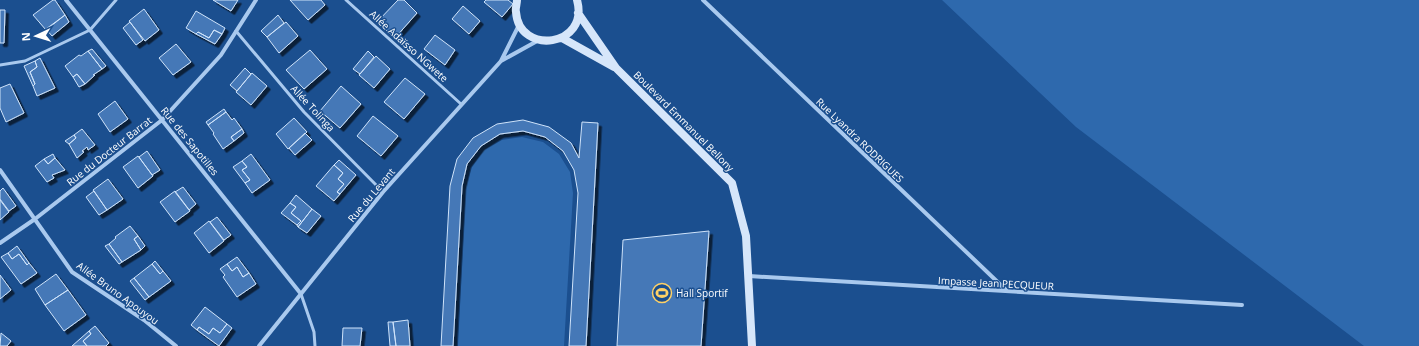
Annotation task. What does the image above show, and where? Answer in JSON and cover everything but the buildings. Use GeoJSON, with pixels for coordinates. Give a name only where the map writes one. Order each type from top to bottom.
{"type":"FeatureCollection","features":[{"type":"Feature","properties":{"kind":"street","name":"Rue des Sapotilles"},"geometry":{"type":"LineString","coordinates":[[66,0],[301,294]]}},
{"type":"Feature","properties":{"kind":"street","name":"Rue du Docteur Barrat"},"geometry":{"type":"LineString","coordinates":[[0,243],[35,219],[162,120],[221,56],[256,0]]}},
{"type":"Feature","properties":{"kind":"street"},"geometry":{"type":"LineString","coordinates":[[517,0],[516,12],[519,24],[527,34],[539,40],[550,42],[562,38],[572,30],[577,19],[579,7],[576,0]]}},
{"type":"Feature","properties":{"kind":"street","name":"Rue Lyandra RODRIGUES"},"geometry":{"type":"LineString","coordinates":[[703,0],[1007,292]]}},
{"type":"Feature","properties":{"kind":"street","name":"Boulevard Emmanuel Bellony"},"geometry":{"type":"LineString","coordinates":[[578,13],[616,68],[732,183],[746,236],[751,346]]}},
{"type":"Feature","properties":{"kind":"street","name":"Rue du Levant"},"geometry":{"type":"LineString","coordinates":[[259,346],[383,192],[501,61],[519,24]]}},
{"type":"Feature","properties":{"kind":"street","name":"Boulevard Emmanuel Bellony"},"geometry":{"type":"LineString","coordinates":[[562,38],[616,68]]}},
{"type":"Feature","properties":{"kind":"street","name":"Rue du Levant"},"geometry":{"type":"LineString","coordinates":[[501,61],[539,40]]}},
{"type":"Feature","properties":{"kind":"street","name":"Allée Bruno Apouyou"},"geometry":{"type":"LineString","coordinates":[[0,170],[72,272],[144,320],[176,346]]}},
{"type":"Feature","properties":{"kind":"street","name":"Impasse Jean PECQUEUR"},"geometry":{"type":"LineString","coordinates":[[748,276],[1242,305]]}},
{"type":"Feature","properties":{"kind":"lane"},"geometry":{"type":"LineString","coordinates":[[0,65],[25,62],[90,30],[116,0]]}},
{"type":"Feature","properties":{"kind":"lane","name":"Allée Adaïsso NGwete"},"geometry":{"type":"LineString","coordinates":[[346,0],[461,104]]}},
{"type":"Feature","properties":{"kind":"lane","name":"Allée Tolinga"},"geometry":{"type":"LineString","coordinates":[[236,31],[304,112],[383,192]]}},
{"type":"Feature","properties":{"kind":"lane"},"geometry":{"type":"LineString","coordinates":[[301,294],[314,332],[315,346]]}},
{"type":"Feature","properties":{"kind":"shaded area"},"geometry":{"type":"Polygon","coordinates":[[[942,0],[1419,0],[1419,346],[1364,346],[1076,127],[942,0]]]}},
{"type":"Feature","properties":{"kind":"shaded area"},"geometry":{"type":"Polygon","coordinates":[[[522,137],[543,142],[559,154],[570,172],[573,193],[564,346],[458,346],[466,187],[472,167],[484,150],[502,140],[522,137]]]}},
{"type":"Feature","properties":{"kind":"place","name":"Hall Sportif"},"geometry":{"type":"Point","coordinates":[662,293]}}]}
